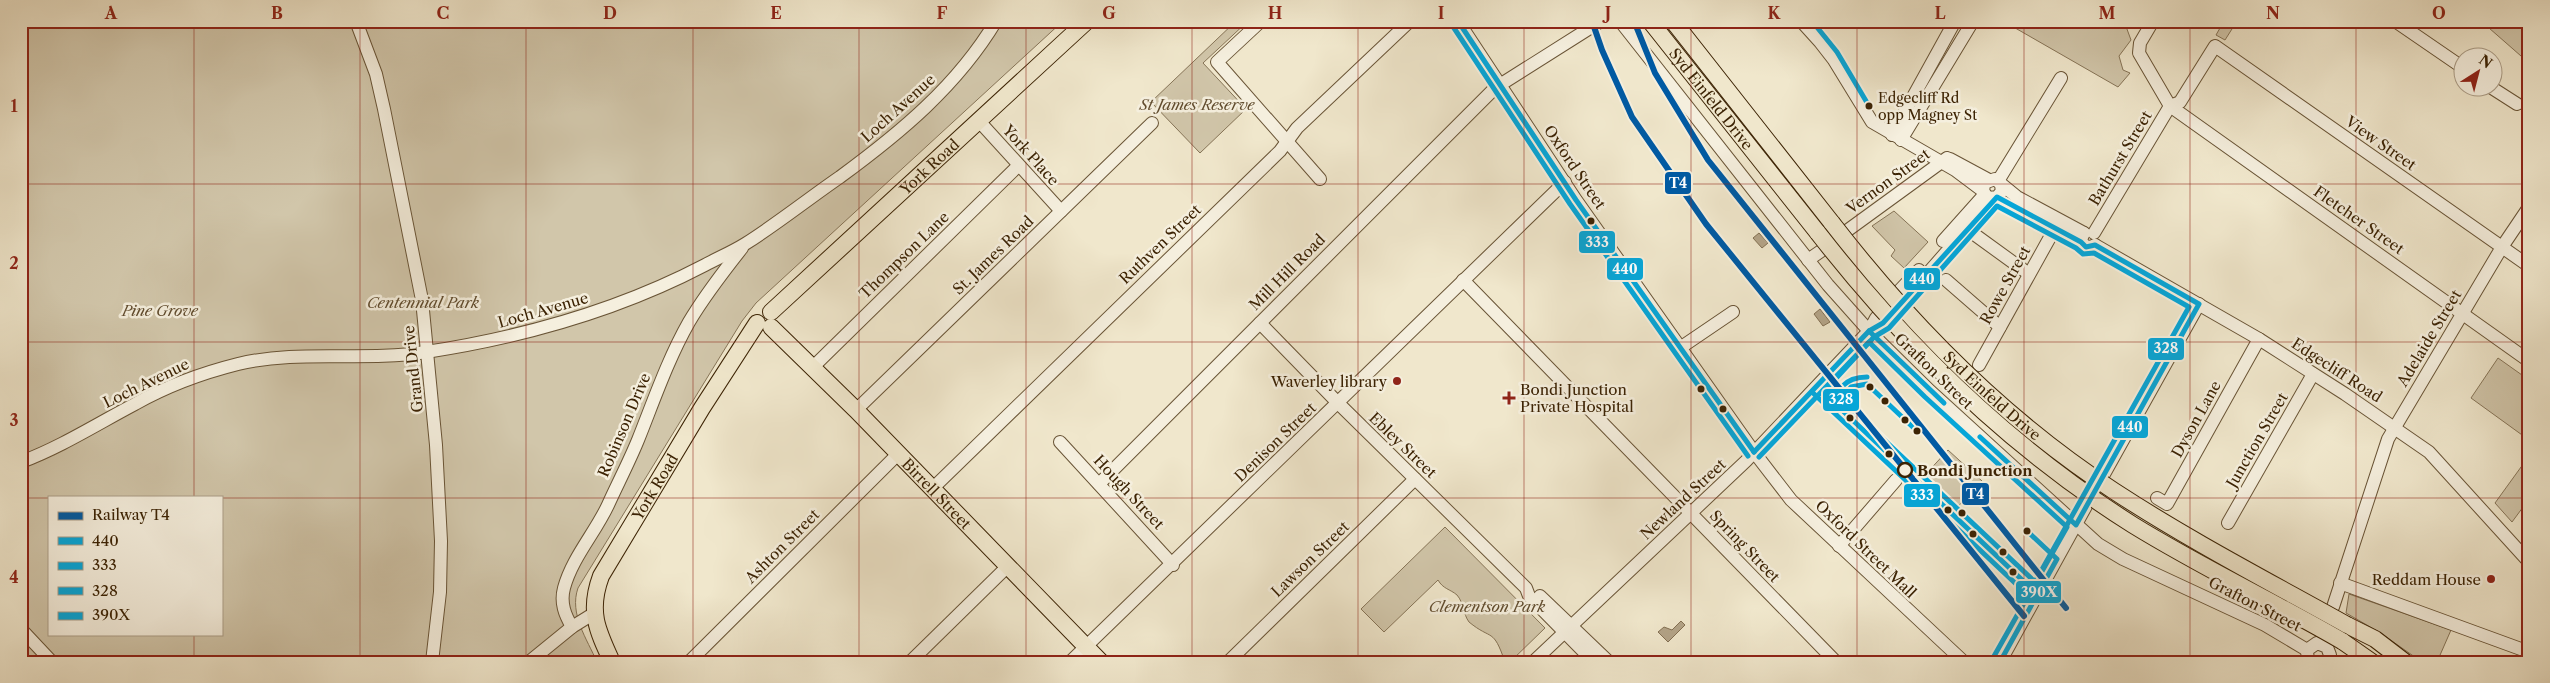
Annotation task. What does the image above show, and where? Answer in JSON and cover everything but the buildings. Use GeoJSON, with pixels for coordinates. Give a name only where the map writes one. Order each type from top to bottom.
{"type":"FeatureCollection","features":[{"type":"Feature","properties":{"kind":"main road","name":"York Road"},"geometry":{"type":"LineString","coordinates":[[593,614],[597,587],[607,566],[726,370],[766,321],[978,120],[1087,21]]}},
{"type":"Feature","properties":{"kind":"main road","name":"Syd Einfeld Drive"},"geometry":{"type":"LineString","coordinates":[[1650,21],[1867,294],[1920,352],[1978,407],[2040,458],[2104,505],[2160,541],[2342,641],[2372,662]]}},
{"type":"Feature","properties":{"kind":"main road","name":"Syd Einfeld Drive"},"geometry":{"type":"LineString","coordinates":[[1673,21],[1886,289],[1940,347],[1990,394],[2065,456],[2112,490],[2169,526],[2375,639],[2405,662]]}},
{"type":"Feature","properties":{"kind":"main road","name":"Birrell Street"},"geometry":{"type":"LineString","coordinates":[[766,321],[856,410],[1101,662]]}},
{"type":"Feature","properties":{"kind":"main road"},"geometry":{"type":"LineString","coordinates":[[593,614],[612,662]]}},
{"type":"Feature","properties":{"kind":"street","name":"Grand Drive"},"geometry":{"type":"LineString","coordinates":[[356,21],[376,74],[422,300],[436,445],[441,541],[440,592],[432,662]]}},
{"type":"Feature","properties":{"kind":"street","name":"Loch Avenue"},"geometry":{"type":"LineString","coordinates":[[21,462],[62,444],[158,392],[198,375],[238,364],[284,356],[391,357],[500,340],[572,320],[641,296],[744,245],[903,130],[949,84],[982,44],[996,21]]}},
{"type":"Feature","properties":{"kind":"street"},"geometry":{"type":"LineString","coordinates":[[1261,21],[1217,62],[1320,179]]}},
{"type":"Feature","properties":{"kind":"street","name":"Ruthven Street"},"geometry":{"type":"LineString","coordinates":[[932,489],[1280,151],[1297,128],[1410,21]]}},
{"type":"Feature","properties":{"kind":"street","name":"Oxford Street"},"geometry":{"type":"LineString","coordinates":[[1458,21],[1565,182],[1754,452]]}},
{"type":"Feature","properties":{"kind":"street","name":"Mill Hill Road"},"geometry":{"type":"LineString","coordinates":[[1099,484],[1499,85],[1601,21]]}},
{"type":"Feature","properties":{"kind":"street","name":"Grafton Street"},"geometry":{"type":"LineString","coordinates":[[1620,21],[1808,260],[1869,330],[1937,397],[2076,525],[2111,552],[2265,625],[2308,656]]}},
{"type":"Feature","properties":{"kind":"street","name":"Edgecliff Road"},"geometry":{"type":"LineString","coordinates":[[1801,21],[1834,60],[1872,122],[1944,160],[1992,190],[2017,197],[2057,224],[2088,238],[2259,339],[2314,374],[2429,452],[2529,562]]}},
{"type":"Feature","properties":{"kind":"street"},"geometry":{"type":"LineString","coordinates":[[1898,135],[1955,21]]}},
{"type":"Feature","properties":{"kind":"street"},"geometry":{"type":"LineString","coordinates":[[1898,135],[1973,21]]}},
{"type":"Feature","properties":{"kind":"street","name":"Bathurst Street"},"geometry":{"type":"LineString","coordinates":[[2088,238],[2170,106],[2139,53],[2140,43],[2153,21]]}},
{"type":"Feature","properties":{"kind":"street"},"geometry":{"type":"LineString","coordinates":[[2395,21],[2452,60]]}},
{"type":"Feature","properties":{"kind":"street","name":"View Street"},"geometry":{"type":"LineString","coordinates":[[2170,106],[2180,102],[2215,46],[2529,266]]}},
{"type":"Feature","properties":{"kind":"street"},"geometry":{"type":"LineString","coordinates":[[1992,190],[1903,295],[1967,229],[1992,190],[2061,78]]}},
{"type":"Feature","properties":{"kind":"street"},"geometry":{"type":"LineString","coordinates":[[2502,94],[2517,104]]}},
{"type":"Feature","properties":{"kind":"street","name":"Fletcher Street"},"geometry":{"type":"LineString","coordinates":[[2170,106],[2529,361]]}},
{"type":"Feature","properties":{"kind":"street","name":"York Place"},"geometry":{"type":"LineString","coordinates":[[978,120],[1061,212]]}},
{"type":"Feature","properties":{"kind":"street","name":"St. James Road"},"geometry":{"type":"LineString","coordinates":[[856,410],[1152,124]]}},
{"type":"Feature","properties":{"kind":"street","name":"Vernon Street"},"geometry":{"type":"LineString","coordinates":[[1848,230],[1944,160]]}},
{"type":"Feature","properties":{"kind":"street","name":"Thompson Lane"},"geometry":{"type":"LineString","coordinates":[[812,368],[1018,166]]}},
{"type":"Feature","properties":{"kind":"street","name":"Denison Street"},"geometry":{"type":"LineString","coordinates":[[1070,662],[1565,182]]}},
{"type":"Feature","properties":{"kind":"street","name":"Adelaide Street"},"geometry":{"type":"LineString","coordinates":[[2333,607],[2381,457],[2394,428],[2502,247],[2529,206]]}},
{"type":"Feature","properties":{"kind":"street","name":"Rowe Street"},"geometry":{"type":"LineString","coordinates":[[1979,365],[2057,224]]}},
{"type":"Feature","properties":{"kind":"street"},"geometry":{"type":"LineString","coordinates":[[1967,229],[2029,274]]}},
{"type":"Feature","properties":{"kind":"street","name":"Robinson Drive"},"geometry":{"type":"LineString","coordinates":[[572,627],[564,614],[563,603],[563,590],[571,569],[599,524],[637,442],[663,374],[688,323],[710,288],[744,245]]}},
{"type":"Feature","properties":{"kind":"street"},"geometry":{"type":"LineString","coordinates":[[1808,260],[1821,250]]}},
{"type":"Feature","properties":{"kind":"street","name":"Spring Street"},"geometry":{"type":"LineString","coordinates":[[1463,280],[1836,662]]}},
{"type":"Feature","properties":{"kind":"street"},"geometry":{"type":"LineString","coordinates":[[1946,280],[2000,327]]}},
{"type":"Feature","properties":{"kind":"street"},"geometry":{"type":"LineString","coordinates":[[2104,474],[2199,304]]}},
{"type":"Feature","properties":{"kind":"street"},"geometry":{"type":"LineString","coordinates":[[1680,348],[1734,312]]}},
{"type":"Feature","properties":{"kind":"street","name":"Newland Street"},"geometry":{"type":"LineString","coordinates":[[1533,662],[1691,514],[1754,452],[1879,321]]}},
{"type":"Feature","properties":{"kind":"street","name":"Ebley Street"},"geometry":{"type":"LineString","coordinates":[[1260,323],[1338,403],[1526,588],[1529,596],[1609,662]]}},
{"type":"Feature","properties":{"kind":"street","name":"Dyson Lane"},"geometry":{"type":"LineString","coordinates":[[2157,498],[2167,504],[2259,339]]}},
{"type":"Feature","properties":{"kind":"street","name":"Junction Street"},"geometry":{"type":"LineString","coordinates":[[2228,523],[2314,374]]}},
{"type":"Feature","properties":{"kind":"street","name":"Hough Street"},"geometry":{"type":"LineString","coordinates":[[1060,442],[1173,564]]}},
{"type":"Feature","properties":{"kind":"street","name":"Oxford Street Mall"},"geometry":{"type":"LineString","coordinates":[[1754,452],[1791,500],[1964,662]]}},
{"type":"Feature","properties":{"kind":"street","name":"Ashton Street"},"geometry":{"type":"LineString","coordinates":[[689,662],[898,454]]}},
{"type":"Feature","properties":{"kind":"street","name":"Lawson Street"},"geometry":{"type":"LineString","coordinates":[[1228,662],[1415,479]]}},
{"type":"Feature","properties":{"kind":"street"},"geometry":{"type":"LineString","coordinates":[[1839,546],[1896,480]]}},
{"type":"Feature","properties":{"kind":"street"},"geometry":{"type":"LineString","coordinates":[[2000,662],[2086,506]]}},
{"type":"Feature","properties":{"kind":"street"},"geometry":{"type":"LineString","coordinates":[[910,662],[1008,566]]}},
{"type":"Feature","properties":{"kind":"street"},"geometry":{"type":"LineString","coordinates":[[2340,583],[2529,652]]}},
{"type":"Feature","properties":{"kind":"street"},"geometry":{"type":"LineString","coordinates":[[529,662],[572,627],[593,614]]}},
{"type":"Feature","properties":{"kind":"street","name":"Ebley Street"},"geometry":{"type":"LineString","coordinates":[[1568,628],[1594,662]]}},
{"type":"Feature","properties":{"kind":"street"},"geometry":{"type":"LineString","coordinates":[[21,629],[52,662]]}},
{"type":"Feature","properties":{"kind":"street"},"geometry":{"type":"LineString","coordinates":[[2308,656],[2313,644],[2325,646],[2329,651],[2328,662]]}},
{"type":"Feature","properties":{"kind":"green space","name":"Centennial Park"},"geometry":{"type":"Polygon","coordinates":[[[21,21],[1063,21],[756,303],[742,321],[578,588],[576,598],[577,617],[597,662],[21,662],[21,21]]]}},
{"type":"Feature","properties":{"kind":"green space","name":"St James Reserve"},"geometry":{"type":"Polygon","coordinates":[[[1236,21],[1248,21],[1203,63],[1246,109],[1200,153],[1151,102],[1236,21]]]}},
{"type":"Feature","properties":{"kind":"green space"},"geometry":{"type":"Polygon","coordinates":[[[2003,21],[2124,21],[2131,40],[2119,56],[2123,70],[2130,73],[2118,87],[2003,21]]]}},
{"type":"Feature","properties":{"kind":"green space"},"geometry":{"type":"Polygon","coordinates":[[[2224,21],[2237,21],[2225,40],[2216,35],[2224,21]]]}},
{"type":"Feature","properties":{"kind":"green space"},"geometry":{"type":"Polygon","coordinates":[[[2481,21],[2529,21],[2529,63],[2481,21]]]}},
{"type":"Feature","properties":{"kind":"green space"},"geometry":{"type":"Polygon","coordinates":[[[1894,211],[1928,242],[1904,268],[1891,256],[1895,250],[1872,226],[1894,211]]]}},
{"type":"Feature","properties":{"kind":"green space"},"geometry":{"type":"Polygon","coordinates":[[[2498,358],[2529,380],[2529,440],[2471,398],[2498,358]]]}},
{"type":"Feature","properties":{"kind":"green space"},"geometry":{"type":"Polygon","coordinates":[[[1948,450],[1982,481],[1947,518],[1914,487],[1948,450]]]}},
{"type":"Feature","properties":{"kind":"green space"},"geometry":{"type":"Polygon","coordinates":[[[2529,456],[2529,499],[2512,522],[2495,503],[2529,456]]]}},
{"type":"Feature","properties":{"kind":"green space","name":"Clementson Park"},"geometry":{"type":"Polygon","coordinates":[[[1445,527],[1545,628],[1510,662],[1505,662],[1498,644],[1491,636],[1469,622],[1457,595],[1444,587],[1438,580],[1384,632],[1361,609],[1445,527]]]}},
{"type":"Feature","properties":{"kind":"green space"},"geometry":{"type":"Polygon","coordinates":[[[2349,594],[2451,630],[2437,662],[2422,662],[2379,632],[2346,613],[2349,594]]]}},
{"type":"Feature","properties":{"kind":"shaded area"},"geometry":{"type":"Polygon","coordinates":[[[1759,233],[1768,243],[1762,248],[1753,238],[1759,233]]]}},
{"type":"Feature","properties":{"kind":"shaded area"},"geometry":{"type":"Polygon","coordinates":[[[1820,309],[1830,322],[1823,326],[1814,314],[1820,309]]]}},
{"type":"Feature","properties":{"kind":"shaded area"},"geometry":{"type":"Polygon","coordinates":[[[1681,621],[1685,625],[1668,642],[1658,632],[1664,627],[1672,630],[1681,621]]]}},
{"type":"Feature","properties":{"kind":"tunnel"},"geometry":{"type":"LineString","coordinates":[[1882,324],[1906,298]]}},
{"type":"Feature","properties":{"kind":"rail line","name":"T4"},"geometry":{"type":"LineString","coordinates":[[1592,21],[1602,50],[1632,117],[1706,224],[2024,616]]}},
{"type":"Feature","properties":{"kind":"rail line","name":"T4"},"geometry":{"type":"LineString","coordinates":[[1634,21],[1655,73],[1708,160],[2066,608]]}},
{"type":"Feature","properties":{"kind":"transit line","name":"440"},"geometry":{"type":"LineString","coordinates":[[1458,21],[1576,200],[1754,452]]}},
{"type":"Feature","properties":{"kind":"transit line","name":"328"},"geometry":{"type":"LineString","coordinates":[[1812,21],[1837,52],[1869,106]]}},
{"type":"Feature","properties":{"kind":"transit line","name":"333"},"geometry":{"type":"LineString","coordinates":[[1452,25],[1570,204],[1748,456]]}},
{"type":"Feature","properties":{"kind":"transit line","name":"440"},"geometry":{"type":"LineString","coordinates":[[1754,452],[1869,331],[1883,323],[1997,197],[2081,242],[2086,247],[2095,245],[2199,304],[2076,525],[1980,437]]}},
{"type":"Feature","properties":{"kind":"transit line","name":"328"},"geometry":{"type":"LineString","coordinates":[[1997,206],[2076,248],[2083,254],[2094,253],[2189,307],[2035,582],[1828,387],[1874,337],[1889,328],[1997,206]]}},
{"type":"Feature","properties":{"kind":"transit line","name":"440"},"geometry":{"type":"LineString","coordinates":[[1869,331],[1944,403]]}},
{"type":"Feature","properties":{"kind":"transit line","name":"333"},"geometry":{"type":"LineString","coordinates":[[1759,457],[1869,342],[1925,397],[2067,527],[1993,658]]}},
{"type":"Feature","properties":{"kind":"transit line","name":"328"},"geometry":{"type":"LineString","coordinates":[[1836,412],[1836,398],[1842,387],[1853,380],[1867,377]]}},
{"type":"Feature","properties":{"kind":"transit line","name":"390X"},"geometry":{"type":"LineString","coordinates":[[1917,431],[1867,384],[1851,387],[1843,397],[1843,411],[2037,594]]}},
{"type":"Feature","properties":{"kind":"transit line","name":"333"},"geometry":{"type":"LineString","coordinates":[[1812,392],[2032,599]]}},
{"type":"Feature","properties":{"kind":"transit line","name":"390X"},"geometry":{"type":"LineString","coordinates":[[2000,662],[2057,559],[2026,530]]}},
{"type":"Feature","properties":{"kind":"place","name":"Edgecliff Rd opp Magney St"},"geometry":{"type":"Point","coordinates":[1869,106]}},
{"type":"Feature","properties":{"kind":"place","name":"Waverley library"},"geometry":{"type":"Point","coordinates":[1397,381]}},
{"type":"Feature","properties":{"kind":"place","name":"Bondi Junction Private Hospital"},"geometry":{"type":"Point","coordinates":[1509,398]}},
{"type":"Feature","properties":{"kind":"place","name":"Bondi Junction"},"geometry":{"type":"Point","coordinates":[1905,470]}},
{"type":"Feature","properties":{"kind":"place","name":"Reddam House"},"geometry":{"type":"Point","coordinates":[2491,579]}},
{"type":"Feature","properties":{"kind":"park label","name":"Pine Grove"},"geometry":{"type":"Point","coordinates":[160,310]}}]}
